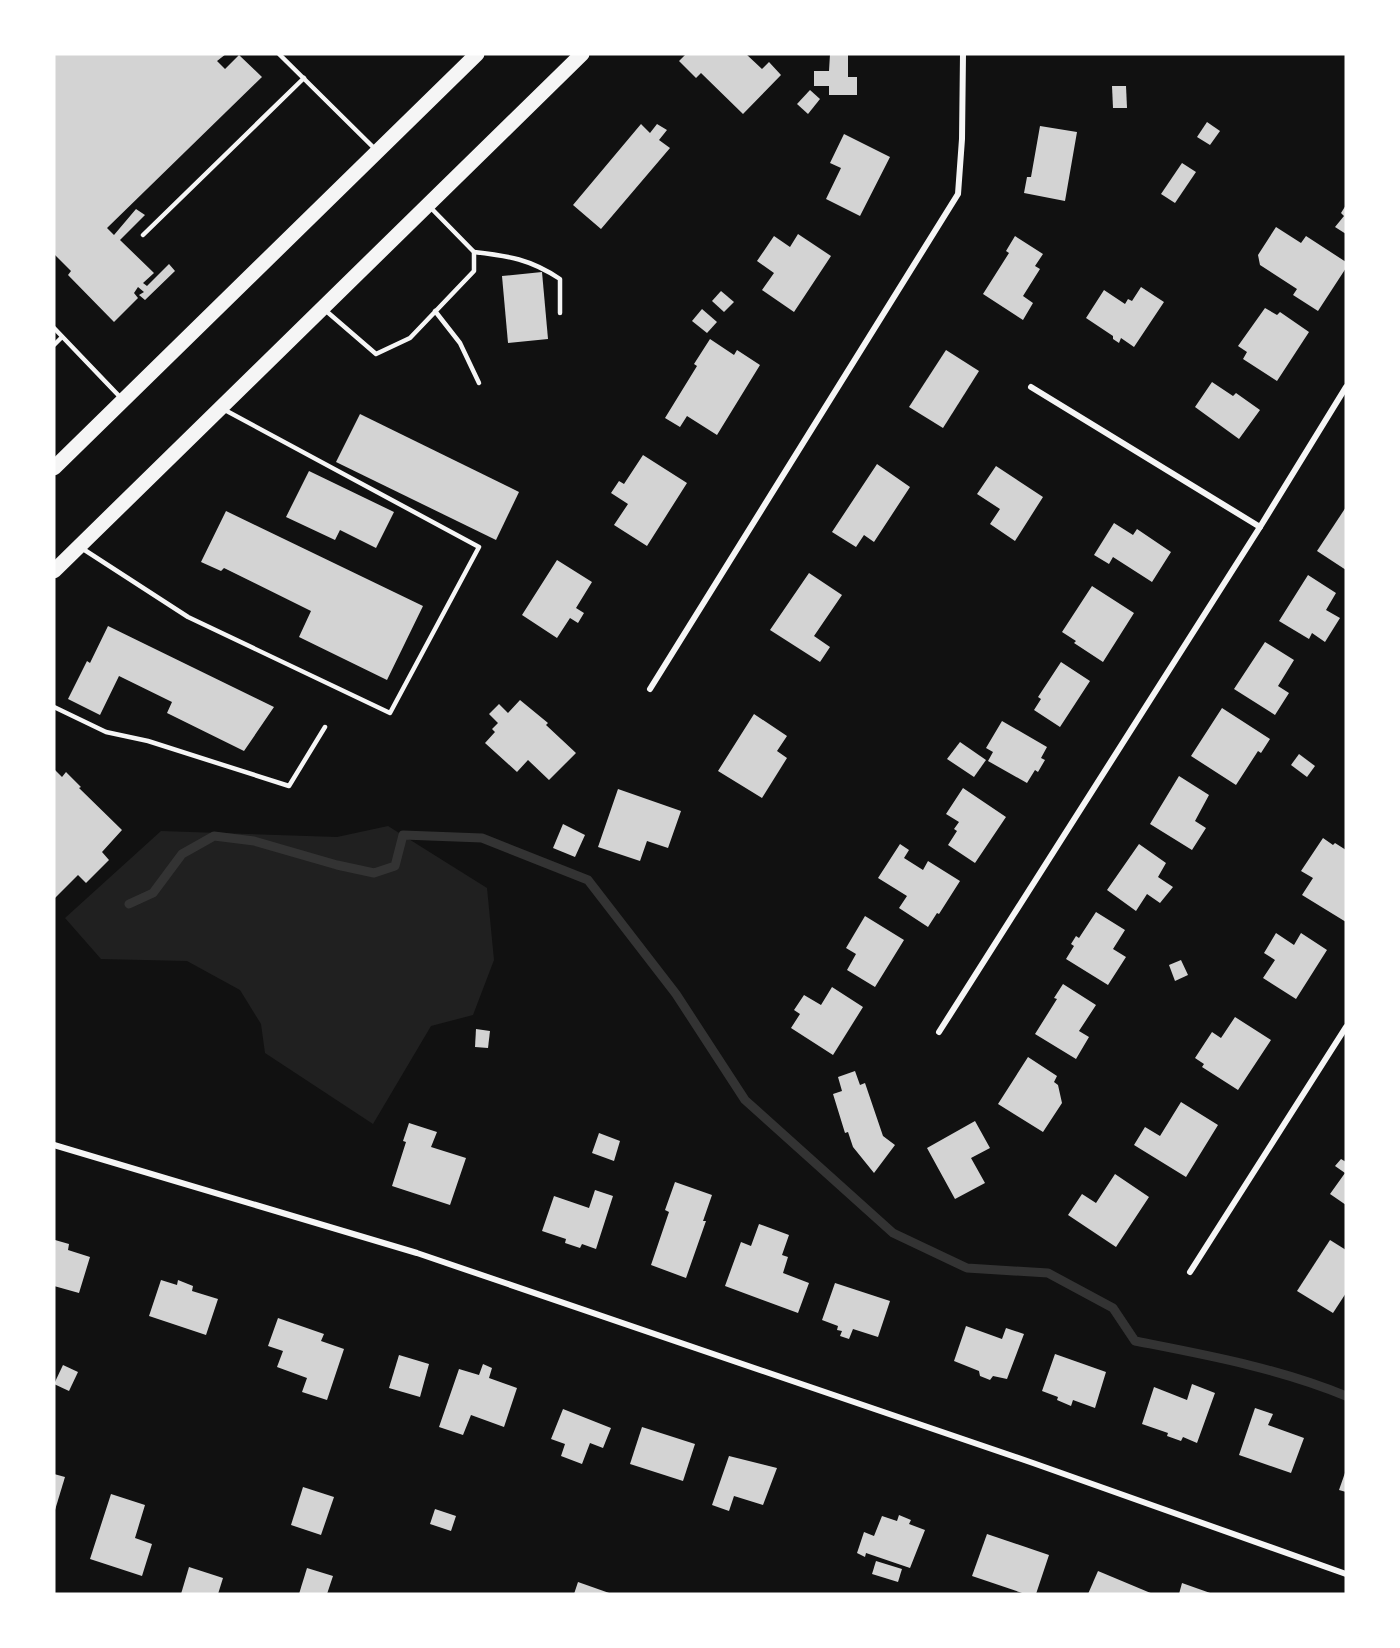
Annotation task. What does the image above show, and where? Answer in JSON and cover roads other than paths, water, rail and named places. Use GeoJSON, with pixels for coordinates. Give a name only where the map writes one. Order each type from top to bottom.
{"type":"FeatureCollection","features":[{"type":"Feature","properties":{"kind":"main road"},"geometry":{"type":"LineString","coordinates":[[54,468],[477,54]]}},
{"type":"Feature","properties":{"kind":"main road"},"geometry":{"type":"LineString","coordinates":[[54,572],[582,54]]}},
{"type":"Feature","properties":{"kind":"street"},"geometry":{"type":"LineString","coordinates":[[650,689],[958,194],[962,139],[963,54]]}},
{"type":"Feature","properties":{"kind":"street"},"geometry":{"type":"LineString","coordinates":[[1031,387],[1260,527]]}},
{"type":"Feature","properties":{"kind":"street"},"geometry":{"type":"LineString","coordinates":[[939,1032],[1260,527],[1346,387]]}},
{"type":"Feature","properties":{"kind":"street"},"geometry":{"type":"LineString","coordinates":[[1190,1272],[1346,1027]]}},
{"type":"Feature","properties":{"kind":"street"},"geometry":{"type":"LineString","coordinates":[[54,1145],[417,1253],[1010,1455],[1346,1574]]}},
{"type":"Feature","properties":{"kind":"lane"},"geometry":{"type":"LineString","coordinates":[[279,54],[377,151]]}},
{"type":"Feature","properties":{"kind":"lane"},"geometry":{"type":"LineString","coordinates":[[143,235],[304,78]]}},
{"type":"Feature","properties":{"kind":"lane"},"geometry":{"type":"LineString","coordinates":[[428,205],[474,252],[516,257],[560,279],[560,313]]}},
{"type":"Feature","properties":{"kind":"lane"},"geometry":{"type":"LineString","coordinates":[[322,309],[376,354],[410,338],[474,271],[474,252]]}},
{"type":"Feature","properties":{"kind":"lane"},"geometry":{"type":"LineString","coordinates":[[435,311],[460,343],[479,383]]}},
{"type":"Feature","properties":{"kind":"lane"},"geometry":{"type":"LineString","coordinates":[[54,328],[123,400]]}},
{"type":"Feature","properties":{"kind":"lane"},"geometry":{"type":"LineString","coordinates":[[54,345],[62,337]]}},
{"type":"Feature","properties":{"kind":"lane"},"geometry":{"type":"LineString","coordinates":[[80,546],[188,617],[390,713],[479,547],[221,408]]}},
{"type":"Feature","properties":{"kind":"lane"},"geometry":{"type":"LineString","coordinates":[[54,707],[106,732],[148,741],[289,786],[326,727]]}},
{"type":"Feature","properties":{"kind":"waterway"},"geometry":{"type":"LineString","coordinates":[[129,904],[153,893],[182,854],[214,836],[254,841],[337,865],[374,873],[395,866],[403,835],[482,838],[588,880],[676,994],[745,1100],[893,1233],[967,1268],[1048,1273],[1113,1308],[1135,1341],[1268,1370],[1346,1396]]}}]}
